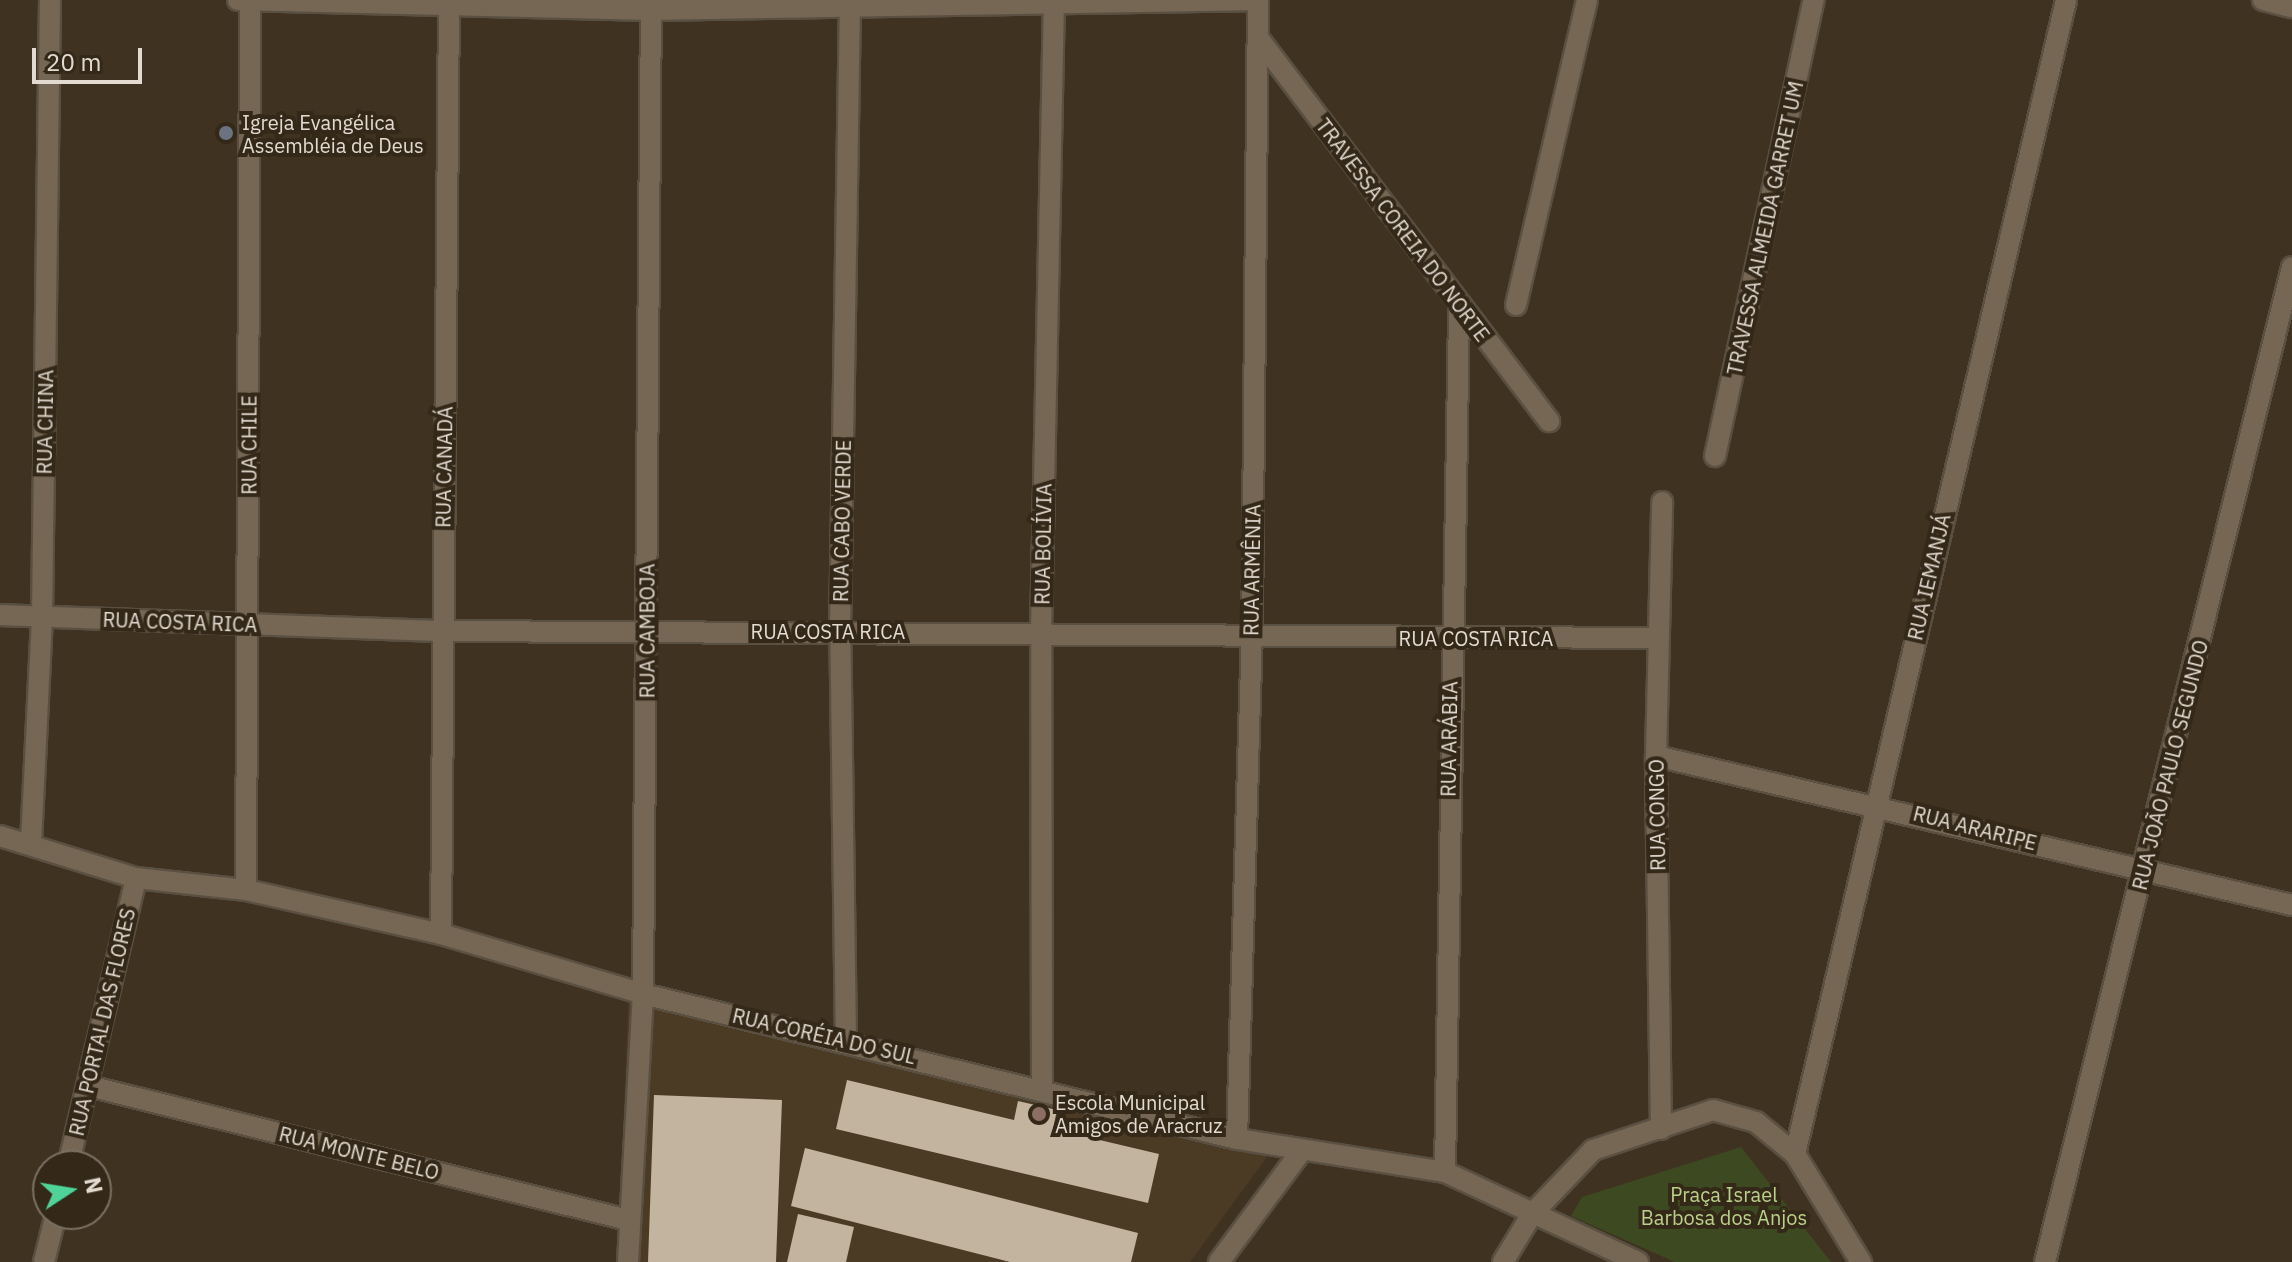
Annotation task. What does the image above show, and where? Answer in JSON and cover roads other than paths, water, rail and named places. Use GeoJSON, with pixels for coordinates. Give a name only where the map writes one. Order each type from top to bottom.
{"type":"FeatureCollection","features":[{"type":"Feature","properties":{"kind":"street","name":"RUA CHINA"},"geometry":{"type":"LineString","coordinates":[[31,843],[42,617],[50,0]]}},
{"type":"Feature","properties":{"kind":"street"},"geometry":{"type":"LineString","coordinates":[[238,0],[449,0],[651,5],[1258,0]]}},
{"type":"Feature","properties":{"kind":"street","name":"RUA CHILE"},"geometry":{"type":"LineString","coordinates":[[246,890],[250,0]]}},
{"type":"Feature","properties":{"kind":"street","name":"RUA CANADÁ"},"geometry":{"type":"LineString","coordinates":[[441,934],[449,0]]}},
{"type":"Feature","properties":{"kind":"street","name":"RUA ARMÊNIA"},"geometry":{"type":"LineString","coordinates":[[1237,1139],[1252,631],[1258,0]]}},
{"type":"Feature","properties":{"kind":"street"},"geometry":{"type":"LineString","coordinates":[[1516,305],[1587,0]]}},
{"type":"Feature","properties":{"kind":"street","name":"TRAVESSA ALMEIDA GARRET UM"},"geometry":{"type":"LineString","coordinates":[[1715,456],[1814,0]]}},
{"type":"Feature","properties":{"kind":"street","name":"RUA IEMANJÁ"},"geometry":{"type":"LineString","coordinates":[[1795,1154],[2066,0]]}},
{"type":"Feature","properties":{"kind":"street"},"geometry":{"type":"LineString","coordinates":[[2263,0],[2292,7]]}},
{"type":"Feature","properties":{"kind":"street","name":"RUA BOLÍVIA"},"geometry":{"type":"LineString","coordinates":[[1042,1087],[1041,631],[1054,2]]}},
{"type":"Feature","properties":{"kind":"street","name":"RUA CABO VERDE"},"geometry":{"type":"LineString","coordinates":[[846,1041],[840,631],[850,4]]}},
{"type":"Feature","properties":{"kind":"street","name":"RUA CAMBOJA"},"geometry":{"type":"LineString","coordinates":[[628,1262],[643,994],[651,5]]}},
{"type":"Feature","properties":{"kind":"street","name":"TRAVESSA COREIA DO NORTE"},"geometry":{"type":"LineString","coordinates":[[1259,39],[1459,307],[1549,421]]}},
{"type":"Feature","properties":{"kind":"street","name":"RUA JOÃO PAULO SEGUNDO"},"geometry":{"type":"LineString","coordinates":[[2045,1262],[2292,267]]}},
{"type":"Feature","properties":{"kind":"street","name":"RUA ARÁBIA"},"geometry":{"type":"LineString","coordinates":[[1445,1172],[1450,640],[1459,307]]}},
{"type":"Feature","properties":{"kind":"street","name":"RUA CONGO"},"geometry":{"type":"LineString","coordinates":[[1661,1129],[1656,638],[1662,502]]}},
{"type":"Feature","properties":{"kind":"street","name":"RUA COSTA RICA"},"geometry":{"type":"LineString","coordinates":[[0,615],[442,631],[1252,631],[1450,640],[1656,638]]}},
{"type":"Feature","properties":{"kind":"street","name":"RUA ARARIPE"},"geometry":{"type":"LineString","coordinates":[[1656,756],[1875,803],[2292,905]]}},
{"type":"Feature","properties":{"kind":"street","name":"RUA CORÉIA DO SUL"},"geometry":{"type":"LineString","coordinates":[[0,836],[31,843],[136,878],[246,890],[441,934],[643,994],[1042,1087],[1237,1139],[1300,1153],[1445,1172],[1638,1262]]}},
{"type":"Feature","properties":{"kind":"street","name":"RUA PORTAL DAS FLORES"},"geometry":{"type":"LineString","coordinates":[[72,1150],[136,878]]}},
{"type":"Feature","properties":{"kind":"street","name":"RUA MONTE BELO"},"geometry":{"type":"LineString","coordinates":[[89,1086],[628,1220]]}},
{"type":"Feature","properties":{"kind":"street"},"geometry":{"type":"LineString","coordinates":[[1503,1262],[1532,1214],[1593,1150],[1713,1110],[1756,1122],[1795,1154],[1861,1262]]}},
{"type":"Feature","properties":{"kind":"street"},"geometry":{"type":"LineString","coordinates":[[1219,1262],[1300,1153]]}},
{"type":"Feature","properties":{"kind":"street"},"geometry":{"type":"LineString","coordinates":[[44,1262],[52,1230]]}},
{"type":"Feature","properties":{"kind":"place","name":"Igreja Evangélica Assembléia de Deus"},"geometry":{"type":"Point","coordinates":[226,133]}},
{"type":"Feature","properties":{"kind":"place","name":"Escola Municipal Amigos de Aracruz"},"geometry":{"type":"Point","coordinates":[1039,1114]}},
{"type":"Feature","properties":{"kind":"park label","name":"Praça Israel Barbosa dos Anjos"},"geometry":{"type":"Point","coordinates":[1724,1206]}}]}
